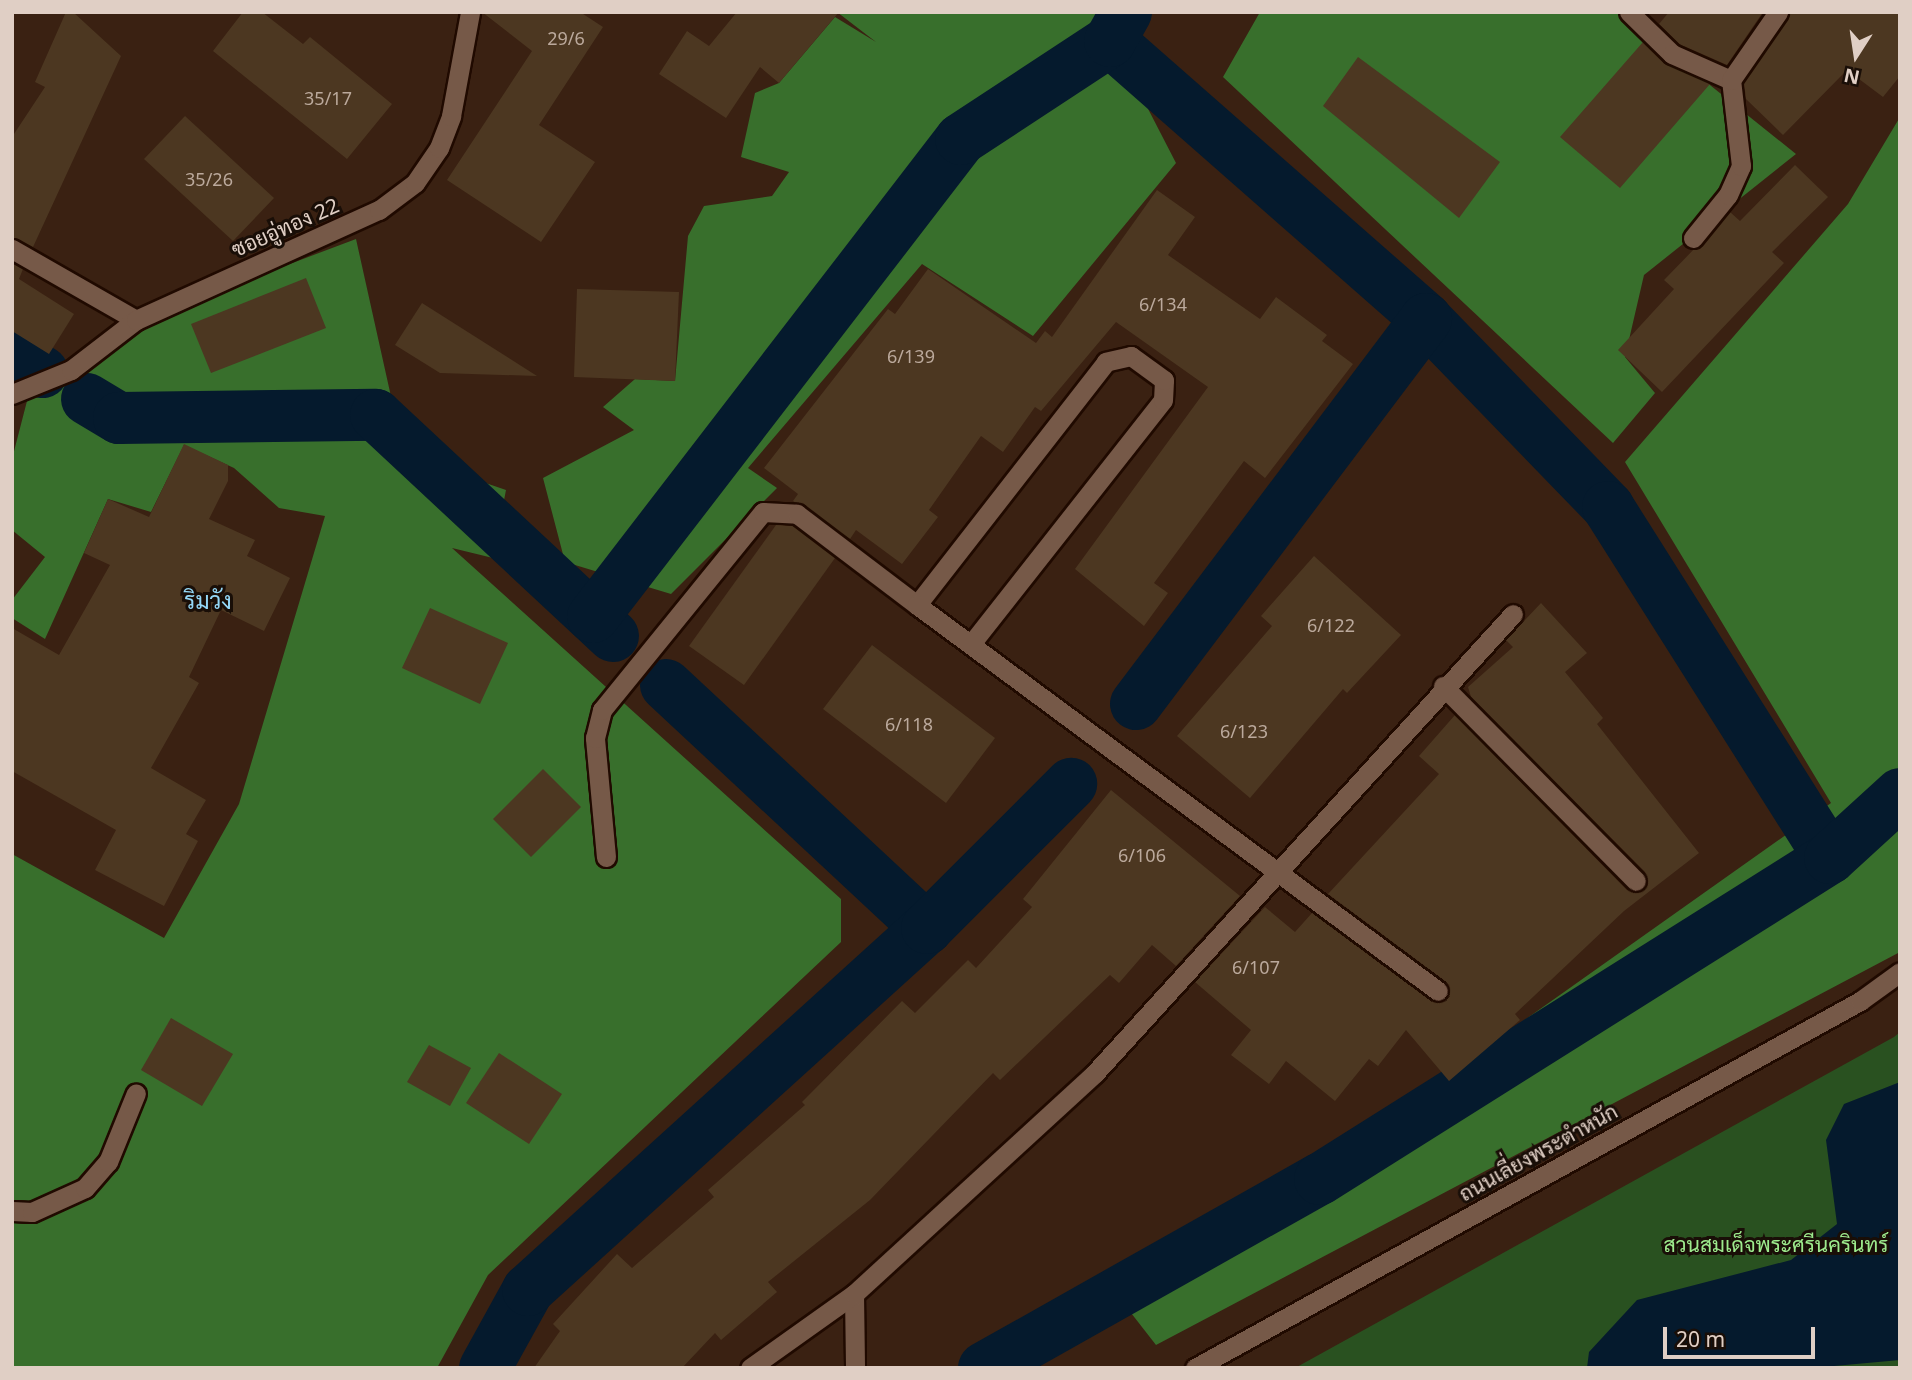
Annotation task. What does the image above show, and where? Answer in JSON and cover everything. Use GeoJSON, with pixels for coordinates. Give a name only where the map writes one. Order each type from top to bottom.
{"type":"FeatureCollection","features":[{"type":"Feature","properties":{"kind":"street","name":"ซอยอู่ทอง 22"},"geometry":{"type":"LineString","coordinates":[[12,394],[71,370],[136,320],[379,209],[415,183],[439,148],[452,116],[470,12]]}},
{"type":"Feature","properties":{"kind":"street"},"geometry":{"type":"LineString","coordinates":[[1629,12],[1672,54],[1731,80]]}},
{"type":"Feature","properties":{"kind":"street"},"geometry":{"type":"LineString","coordinates":[[1693,239],[1728,195],[1741,166],[1731,80],[1778,12]]}},
{"type":"Feature","properties":{"kind":"street"},"geometry":{"type":"LineString","coordinates":[[12,249],[136,320]]}},
{"type":"Feature","properties":{"kind":"street"},"geometry":{"type":"LineString","coordinates":[[917,605],[1106,362],[1131,356],[1164,380],[1163,400],[971,643]]}},
{"type":"Feature","properties":{"kind":"street"},"geometry":{"type":"LineString","coordinates":[[606,857],[595,738],[602,710],[763,512],[797,514],[1437,991]]}},
{"type":"Feature","properties":{"kind":"street"},"geometry":{"type":"LineString","coordinates":[[750,1368],[854,1294],[1094,1074],[1443,686],[1513,614]]}},
{"type":"Feature","properties":{"kind":"street"},"geometry":{"type":"LineString","coordinates":[[1443,686],[1636,881]]}},
{"type":"Feature","properties":{"kind":"street","name":"ถนนเลี่ยงพระตำหนัก"},"geometry":{"type":"LineString","coordinates":[[1195,1368],[1860,1001],[1900,972]]}},
{"type":"Feature","properties":{"kind":"street"},"geometry":{"type":"LineString","coordinates":[[12,1211],[32,1212],[85,1188],[108,1162],[136,1093]]}},
{"type":"Feature","properties":{"kind":"street"},"geometry":{"type":"LineString","coordinates":[[854,1294],[855,1368]]}},
{"type":"Feature","properties":{"kind":"green space"},"geometry":{"type":"Polygon","coordinates":[[[837,12],[1115,12],[1128,70],[1176,163],[1033,336],[922,264],[748,468],[777,488],[671,594],[565,562],[543,478],[634,430],[603,407],[635,379],[675,381],[688,236],[704,206],[772,196],[789,172],[741,157],[755,93],[779,83],[835,17],[876,42],[837,12]]]}},
{"type":"Feature","properties":{"kind":"green space"},"geometry":{"type":"Polygon","coordinates":[[[1260,12],[1619,12],[1796,154],[1644,275],[1625,357],[1655,393],[1613,443],[1223,77],[1260,12]]]}},
{"type":"Feature","properties":{"kind":"green space"},"geometry":{"type":"Polygon","coordinates":[[[1900,117],[1900,952],[1156,1345],[1103,1277],[1334,1155],[1831,803],[1625,462],[1848,204],[1900,117]]]}},
{"type":"Feature","properties":{"kind":"green space"},"geometry":{"type":"Polygon","coordinates":[[[356,239],[404,455],[506,490],[493,558],[452,548],[841,899],[841,942],[488,1275],[437,1368],[12,1368],[12,854],[164,938],[239,804],[325,516],[279,508],[234,468],[184,445],[151,512],[108,499],[45,639],[12,618],[12,600],[45,557],[12,530],[12,459],[27,401],[178,306],[356,239]]]}},
{"type":"Feature","properties":{"kind":"green space","name":"สวนสมเด็จพระศรีนครินทร์"},"geometry":{"type":"Polygon","coordinates":[[[1900,1032],[1900,1368],[1295,1368],[1894,1037],[1900,1032]]]}},
{"type":"Feature","properties":{"kind":"water"},"geometry":{"type":"Polygon","coordinates":[[[1900,1082],[1900,1360],[1812,1368],[1587,1368],[1589,1352],[1637,1300],[1791,1260],[1837,1224],[1826,1140],[1844,1104],[1900,1082]]]}},
{"type":"Feature","properties":{"kind":"building"},"geometry":{"type":"Polygon","coordinates":[[[66,12],[73,12],[121,56],[33,247],[12,237],[12,137],[45,87],[35,82],[66,12]]]}},
{"type":"Feature","properties":{"kind":"building"},"geometry":{"type":"Polygon","coordinates":[[[243,12],[262,12],[303,44],[310,37],[392,104],[347,159],[213,51],[243,12]]]}},
{"type":"Feature","properties":{"kind":"building"},"geometry":{"type":"Polygon","coordinates":[[[482,12],[580,12],[603,27],[539,125],[595,162],[541,242],[447,180],[532,51],[482,12]]]}},
{"type":"Feature","properties":{"kind":"building"},"geometry":{"type":"Polygon","coordinates":[[[737,12],[839,12],[779,83],[760,67],[726,118],[659,74],[687,31],[709,46],[737,12]]]}},
{"type":"Feature","properties":{"kind":"building"},"geometry":{"type":"Polygon","coordinates":[[[1669,12],[1763,12],[1727,65],[1679,44],[1659,24],[1669,12]]]}},
{"type":"Feature","properties":{"kind":"building"},"geometry":{"type":"Polygon","coordinates":[[[1790,12],[1900,12],[1900,76],[1883,97],[1847,70],[1783,135],[1746,99],[1744,83],[1790,12]]]}},
{"type":"Feature","properties":{"kind":"building"},"geometry":{"type":"Polygon","coordinates":[[[1643,42],[1667,65],[1710,84],[1620,188],[1560,137],[1643,42]]]}},
{"type":"Feature","properties":{"kind":"building"},"geometry":{"type":"Polygon","coordinates":[[[1358,57],[1500,162],[1459,218],[1323,106],[1358,57]]]}},
{"type":"Feature","properties":{"kind":"building"},"geometry":{"type":"Polygon","coordinates":[[[185,116],[274,198],[233,241],[144,159],[185,116]]]}},
{"type":"Feature","properties":{"kind":"building"},"geometry":{"type":"Polygon","coordinates":[[[1795,165],[1828,197],[1772,252],[1784,263],[1662,392],[1618,350],[1674,289],[1664,280],[1730,212],[1740,221],[1795,165]]]}},
{"type":"Feature","properties":{"kind":"building"},"geometry":{"type":"Polygon","coordinates":[[[1157,190],[1195,217],[1168,255],[1260,319],[1276,297],[1327,335],[1322,341],[1353,364],[1265,478],[1244,461],[1154,583],[1168,593],[1144,626],[1075,569],[1208,387],[1116,322],[1041,411],[1035,407],[1003,452],[981,436],[929,510],[938,517],[902,564],[856,530],[850,539],[793,501],[798,494],[764,468],[888,309],[895,314],[928,269],[1036,343],[1045,331],[1052,337],[1157,190]]]}},
{"type":"Feature","properties":{"kind":"building"},"geometry":{"type":"Polygon","coordinates":[[[12,263],[23,269],[19,279],[74,314],[49,354],[12,331],[12,263]]]}},
{"type":"Feature","properties":{"kind":"building"},"geometry":{"type":"Polygon","coordinates":[[[306,278],[326,328],[211,373],[191,324],[306,278]]]}},
{"type":"Feature","properties":{"kind":"building"},"geometry":{"type":"Polygon","coordinates":[[[577,289],[679,292],[675,381],[574,377],[577,289]]]}},
{"type":"Feature","properties":{"kind":"building"},"geometry":{"type":"Polygon","coordinates":[[[422,303],[537,376],[440,373],[395,345],[422,303]]]}},
{"type":"Feature","properties":{"kind":"building"},"geometry":{"type":"Polygon","coordinates":[[[184,444],[228,465],[228,481],[209,519],[255,540],[247,556],[290,578],[264,631],[221,610],[189,677],[199,683],[151,768],[206,800],[186,834],[198,841],[164,906],[95,870],[116,830],[12,771],[12,628],[59,655],[110,565],[84,553],[108,499],[149,517],[184,444]]]}},
{"type":"Feature","properties":{"kind":"building"},"geometry":{"type":"Polygon","coordinates":[[[776,525],[793,526],[835,558],[744,685],[689,646],[776,525]]]}},
{"type":"Feature","properties":{"kind":"building"},"geometry":{"type":"Polygon","coordinates":[[[1314,556],[1401,635],[1347,693],[1343,689],[1250,798],[1177,736],[1272,626],[1261,616],[1314,556]]]}},
{"type":"Feature","properties":{"kind":"building"},"geometry":{"type":"Polygon","coordinates":[[[1541,603],[1587,653],[1565,672],[1603,718],[1597,724],[1699,853],[1624,911],[1515,1014],[1520,1020],[1449,1081],[1406,1030],[1378,1066],[1369,1059],[1335,1101],[1286,1061],[1269,1084],[1231,1055],[1251,1030],[1195,982],[1265,907],[1295,932],[1312,913],[1431,1001],[1448,998],[1445,981],[1328,894],[1439,774],[1419,756],[1455,715],[1627,890],[1638,893],[1648,885],[1645,872],[1471,697],[1468,687],[1513,647],[1506,640],[1541,603]]]}},
{"type":"Feature","properties":{"kind":"building"},"geometry":{"type":"Polygon","coordinates":[[[430,608],[508,643],[480,704],[402,668],[430,608]]]}},
{"type":"Feature","properties":{"kind":"building"},"geometry":{"type":"Polygon","coordinates":[[[872,645],[995,738],[946,803],[823,709],[872,645]]]}},
{"type":"Feature","properties":{"kind":"building"},"geometry":{"type":"Polygon","coordinates":[[[543,769],[581,807],[531,857],[493,819],[543,769]]]}},
{"type":"Feature","properties":{"kind":"building"},"geometry":{"type":"Polygon","coordinates":[[[1111,790],[1240,896],[1176,966],[1152,945],[1119,983],[1110,975],[1000,1080],[993,1073],[870,1200],[768,1282],[777,1292],[721,1340],[715,1333],[682,1368],[534,1368],[560,1331],[553,1324],[617,1254],[632,1268],[714,1197],[708,1190],[805,1105],[802,1102],[902,1001],[915,1013],[968,960],[976,968],[1032,907],[1023,899],[1111,790]]]}},
{"type":"Feature","properties":{"kind":"building"},"geometry":{"type":"Polygon","coordinates":[[[171,1018],[233,1054],[202,1106],[141,1070],[171,1018]]]}},
{"type":"Feature","properties":{"kind":"building"},"geometry":{"type":"Polygon","coordinates":[[[429,1045],[471,1068],[450,1106],[407,1082],[429,1045]]]}},
{"type":"Feature","properties":{"kind":"building"},"geometry":{"type":"Polygon","coordinates":[[[499,1053],[562,1094],[529,1144],[466,1103],[499,1053]]]}},
{"type":"Feature","properties":{"kind":"waterway"},"geometry":{"type":"LineString","coordinates":[[593,617],[961,139],[1110,41],[1126,12]]}},
{"type":"Feature","properties":{"kind":"waterway"},"geometry":{"type":"LineString","coordinates":[[1110,41],[1426,319],[1608,507],[1830,858]]}},
{"type":"Feature","properties":{"kind":"waterway"},"geometry":{"type":"LineString","coordinates":[[1136,704],[1426,319]]}},
{"type":"Feature","properties":{"kind":"waterway"},"geometry":{"type":"LineString","coordinates":[[12,353],[43,372]]}},
{"type":"Feature","properties":{"kind":"waterway"},"geometry":{"type":"LineString","coordinates":[[87,399],[119,418],[376,415],[613,636]]}},
{"type":"Feature","properties":{"kind":"waterway"},"geometry":{"type":"LineString","coordinates":[[666,685],[927,928]]}},
{"type":"Feature","properties":{"kind":"waterway"},"geometry":{"type":"LineString","coordinates":[[485,1368],[528,1290],[927,928],[1071,784]]}},
{"type":"Feature","properties":{"kind":"waterway"},"geometry":{"type":"LineString","coordinates":[[984,1368],[1320,1179],[1830,858],[1900,794]]}},
{"type":"Feature","properties":{"kind":"district","name":"ริมวัง"},"geometry":{"type":"Point","coordinates":[208,600]}}]}
